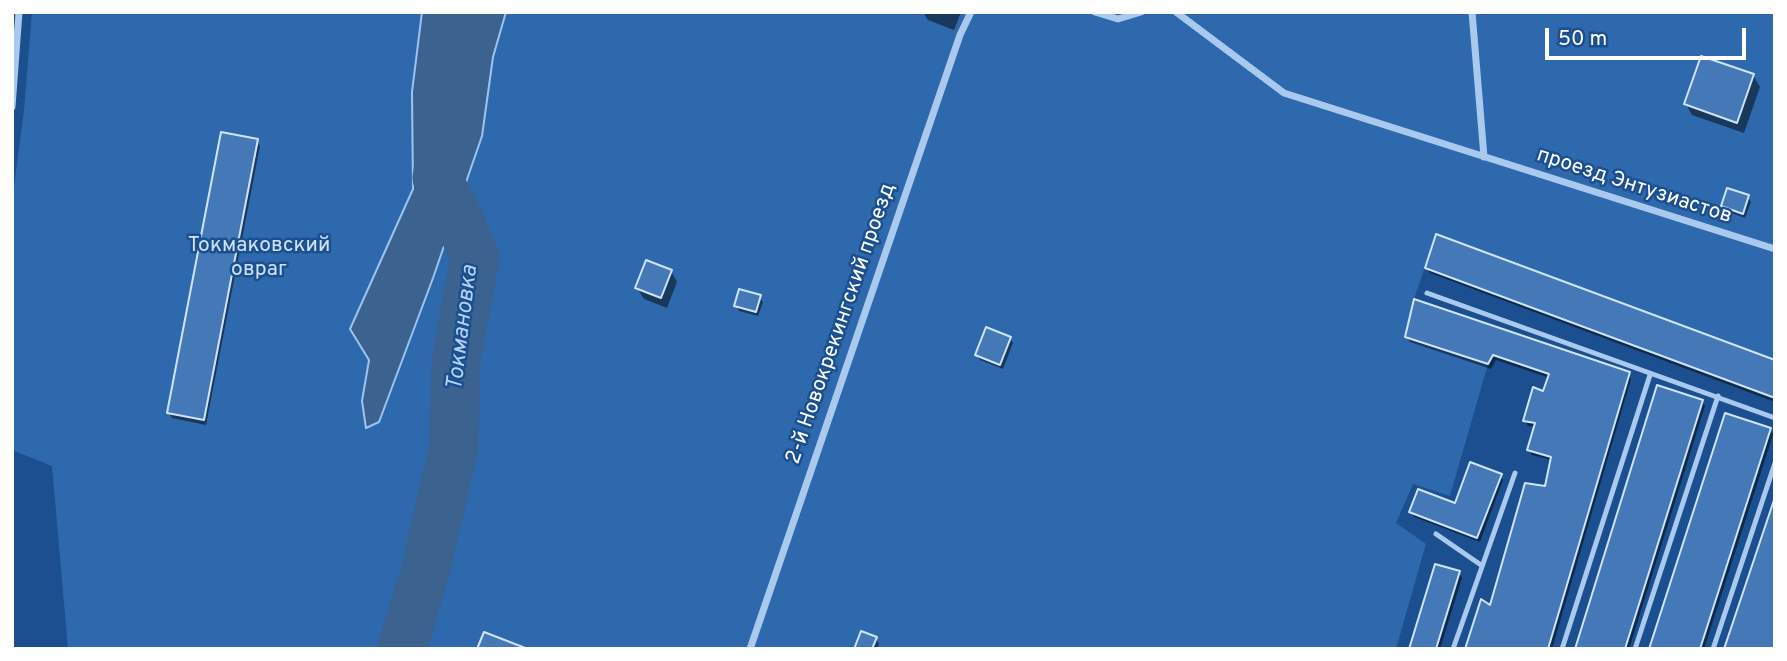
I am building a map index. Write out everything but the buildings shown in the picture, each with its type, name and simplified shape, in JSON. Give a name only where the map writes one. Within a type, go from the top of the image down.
[{"type":"street","points":[[12,107],[19,12]]},
{"type":"street","name":"2-й Новокрекингский проезд","points":[[750,649],[960,35],[971,12]]},
{"type":"street","points":[[1095,12],[1118,19],[1141,12]]},
{"type":"street","name":"проезд Энтузиастов","points":[[1176,12],[1284,93],[1775,249]]},
{"type":"street","points":[[1472,12],[1484,157]]},
{"type":"lane","points":[[1427,293],[1775,418]]},
{"type":"lane","points":[[1562,649],[1650,375]]},
{"type":"lane","points":[[1635,649],[1718,396]]},
{"type":"lane","points":[[1713,649],[1775,463]]},
{"type":"lane","points":[[1453,649],[1515,472]]},
{"type":"lane","points":[[1436,534],[1481,565]]},
{"type":"green space","name":"Токмаковский овраг","points":[[32,12],[1775,12],[1775,360],[1436,234],[1414,299],[1406,337],[1488,364],[1450,496],[1413,484],[1396,523],[1426,544],[1396,649],[68,649],[52,466],[12,450],[12,202],[24,110]]},
{"type":"shaded area","points":[[422,12],[506,12],[493,57],[482,136],[379,422],[366,428],[362,401],[369,360],[350,329],[413,189],[412,92]]},
{"type":"waterway","name":"Токмановка","points":[[402,649],[426,568],[454,446],[456,360],[475,258],[456,213],[437,178],[441,149]]}]
